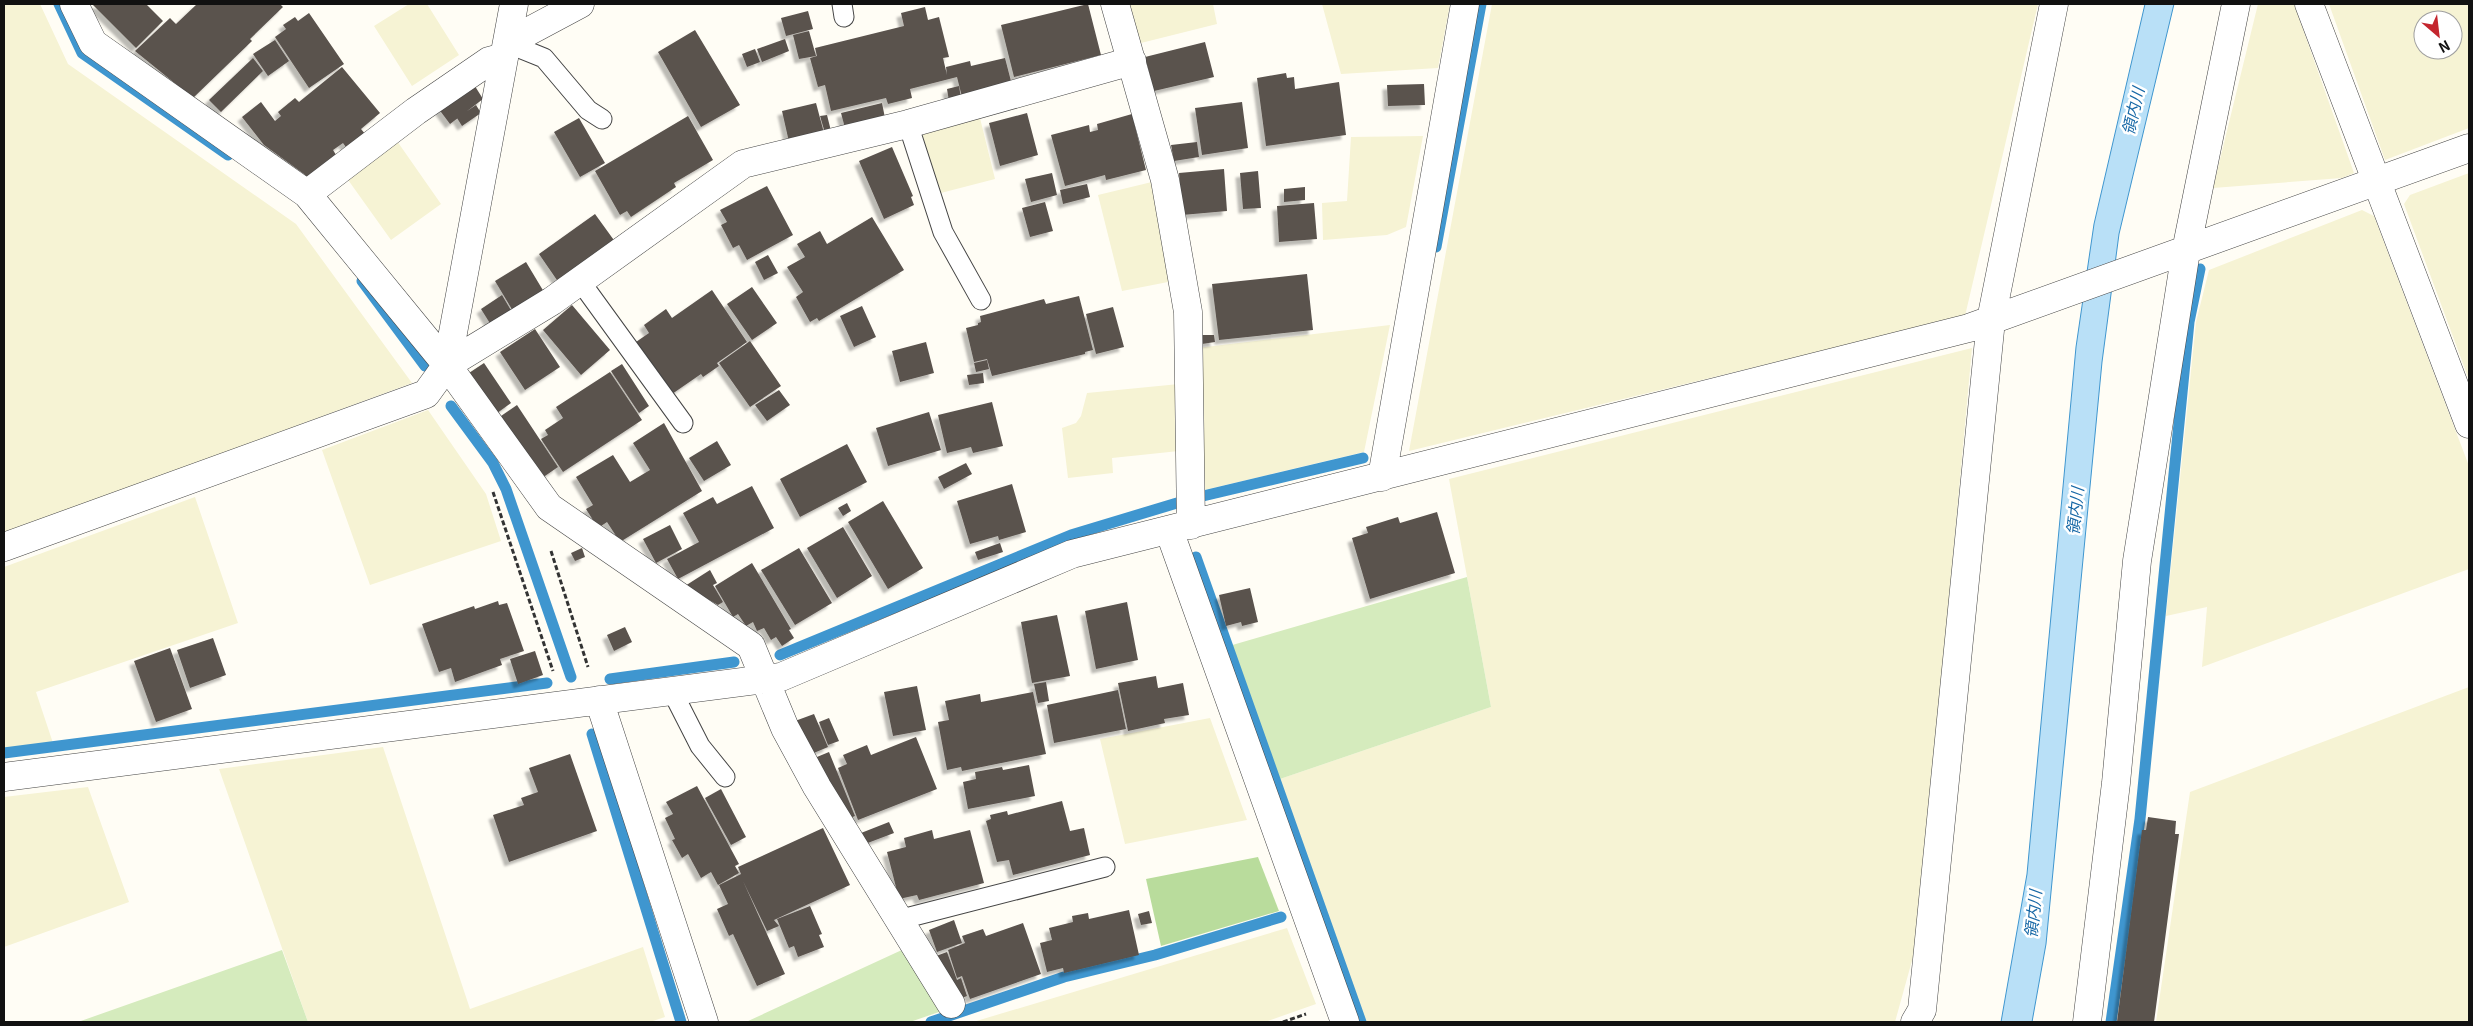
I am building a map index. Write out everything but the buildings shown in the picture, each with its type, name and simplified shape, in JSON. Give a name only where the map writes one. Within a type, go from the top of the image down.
[{"type":"street","points":[[74,4],[92,43],[307,194],[447,365],[549,507],[751,646],[785,728],[817,787],[951,1004]]},
{"type":"street","points":[[447,365],[514,4]]},
{"type":"street","points":[[307,194],[416,111],[489,60],[580,4]]},
{"type":"street","points":[[1115,4],[1165,180],[1188,312],[1180,527],[1345,1022]]},
{"type":"street","points":[[1382,477],[1465,4]]},
{"type":"street","points":[[1915,1022],[1922,1010],[1991,320],[2054,4]]},
{"type":"street","points":[[2087,1022],[2116,783],[2137,561],[2186,251],[2236,4]]},
{"type":"street","points":[[2310,4],[2469,424]]},
{"type":"street","points":[[4,547],[426,394],[447,365],[580,282],[743,164],[908,124],[1132,61]]},
{"type":"street","points":[[4,777],[781,677],[1072,554],[1968,328],[2026,309],[2469,148]]},
{"type":"street","points":[[599,700],[704,1022]]},
{"type":"lane","points":[[506,50],[544,58],[588,110],[602,118]]},
{"type":"lane","points":[[908,124],[943,232],[982,300]]},
{"type":"lane","points":[[580,282],[683,424]]},
{"type":"lane","points":[[672,691],[700,746],[725,777]]},
{"type":"lane","points":[[898,920],[1105,867]]},
{"type":"path","points":[[492,490],[565,705]]},
{"type":"path","points":[[549,507],[546,535],[599,700]]},
{"type":"shaded area","points":[[4,4],[40,4],[68,64],[296,224],[412,383],[4,534]]},
{"type":"shaded area","points":[[409,4],[427,4],[459,55],[412,86],[374,26]]},
{"type":"shaded area","points":[[1125,4],[1213,4],[1217,24],[1137,44]]},
{"type":"shaded area","points":[[1322,4],[1450,4],[1438,68],[1341,74]]},
{"type":"shaded area","points":[[1492,4],[2038,4],[1965,316],[1409,451]]},
{"type":"shaded area","points":[[2258,4],[2294,4],[2354,173],[2342,178],[2213,188]]},
{"type":"shaded area","points":[[2329,4],[2469,4],[2469,128],[2385,160]]},
{"type":"shaded area","points":[[979,114],[995,179],[937,194],[921,129]]},
{"type":"shaded area","points":[[1423,136],[1406,227],[1387,235],[1323,240],[1322,203],[1347,201],[1351,137]]},
{"type":"shaded area","points":[[397,141],[441,204],[391,240],[346,177]]},
{"type":"shaded area","points":[[2469,173],[2469,380],[2404,204],[2410,195]]},
{"type":"shaded area","points":[[1156,181],[1173,278],[1168,282],[1122,291],[1098,195]]},
{"type":"shaded area","points":[[2362,210],[2374,216],[2469,466],[2469,569],[2202,667],[2207,607],[2166,616],[2196,322],[2209,270]]},
{"type":"shaded area","points":[[1390,325],[1364,452],[1200,491],[1197,348]]},
{"type":"shaded area","points":[[1972,348],[1918,939],[1895,1022],[1364,1022],[1277,780],[1491,707],[1449,479]]},
{"type":"shaded area","points":[[1179,384],[1179,451],[1112,458],[1113,473],[1068,478],[1062,428],[1076,423],[1081,416],[1087,393]]},
{"type":"shaded area","points":[[428,410],[486,494],[501,541],[370,585],[322,450]]},
{"type":"shaded area","points":[[195,497],[238,623],[36,692],[53,743],[4,749],[4,567]]},
{"type":"shaded area","points":[[2469,687],[2469,1022],[2156,1022],[2190,792]]},
{"type":"shaded area","points":[[1210,718],[1247,820],[1125,844],[1100,739]]},
{"type":"shaded area","points":[[383,747],[470,1009],[643,947],[665,1017],[650,1022],[308,1022],[219,769]]},
{"type":"shaded area","points":[[88,787],[129,902],[4,947],[4,797]]},
{"type":"shaded area","points":[[1287,928],[1316,1004],[1265,1022],[973,1022]]},
{"type":"green space","points":[[1467,577],[1491,707],[1277,780],[1229,646]]},
{"type":"green space","points":[[1258,857],[1279,911],[1161,946],[1146,879]]},
{"type":"green space","points":[[904,949],[942,1011],[910,1022],[746,1022]]},
{"type":"green space","points":[[282,950],[308,1022],[78,1022]]},
{"type":"water","name":"領内川","points":[[2145,4],[2174,4],[2119,234],[2102,362],[2046,944],[2032,1022],[2001,1022],[2027,874],[2076,347],[2094,224]]},
{"type":"waterway","points":[[59,4],[82,53],[228,155]]},
{"type":"waterway","points":[[1436,247],[1481,4]]},
{"type":"waterway","points":[[2111,1022],[2140,819],[2189,322],[2200,269]]},
{"type":"waterway","points":[[362,281],[425,366]]},
{"type":"waterway","points":[[451,406],[493,463],[506,489],[571,677]]},
{"type":"waterway","points":[[1203,496],[1363,458]]},
{"type":"waterway","points":[[780,655],[1071,535],[1177,503]]},
{"type":"waterway","points":[[1196,557],[1361,1022]]},
{"type":"waterway","points":[[610,679],[734,662]]},
{"type":"waterway","points":[[4,753],[547,683]]},
{"type":"waterway","points":[[592,734],[681,1022]]},
{"type":"waterway","points":[[931,1022],[1064,977],[1155,955],[1281,917]]}]
